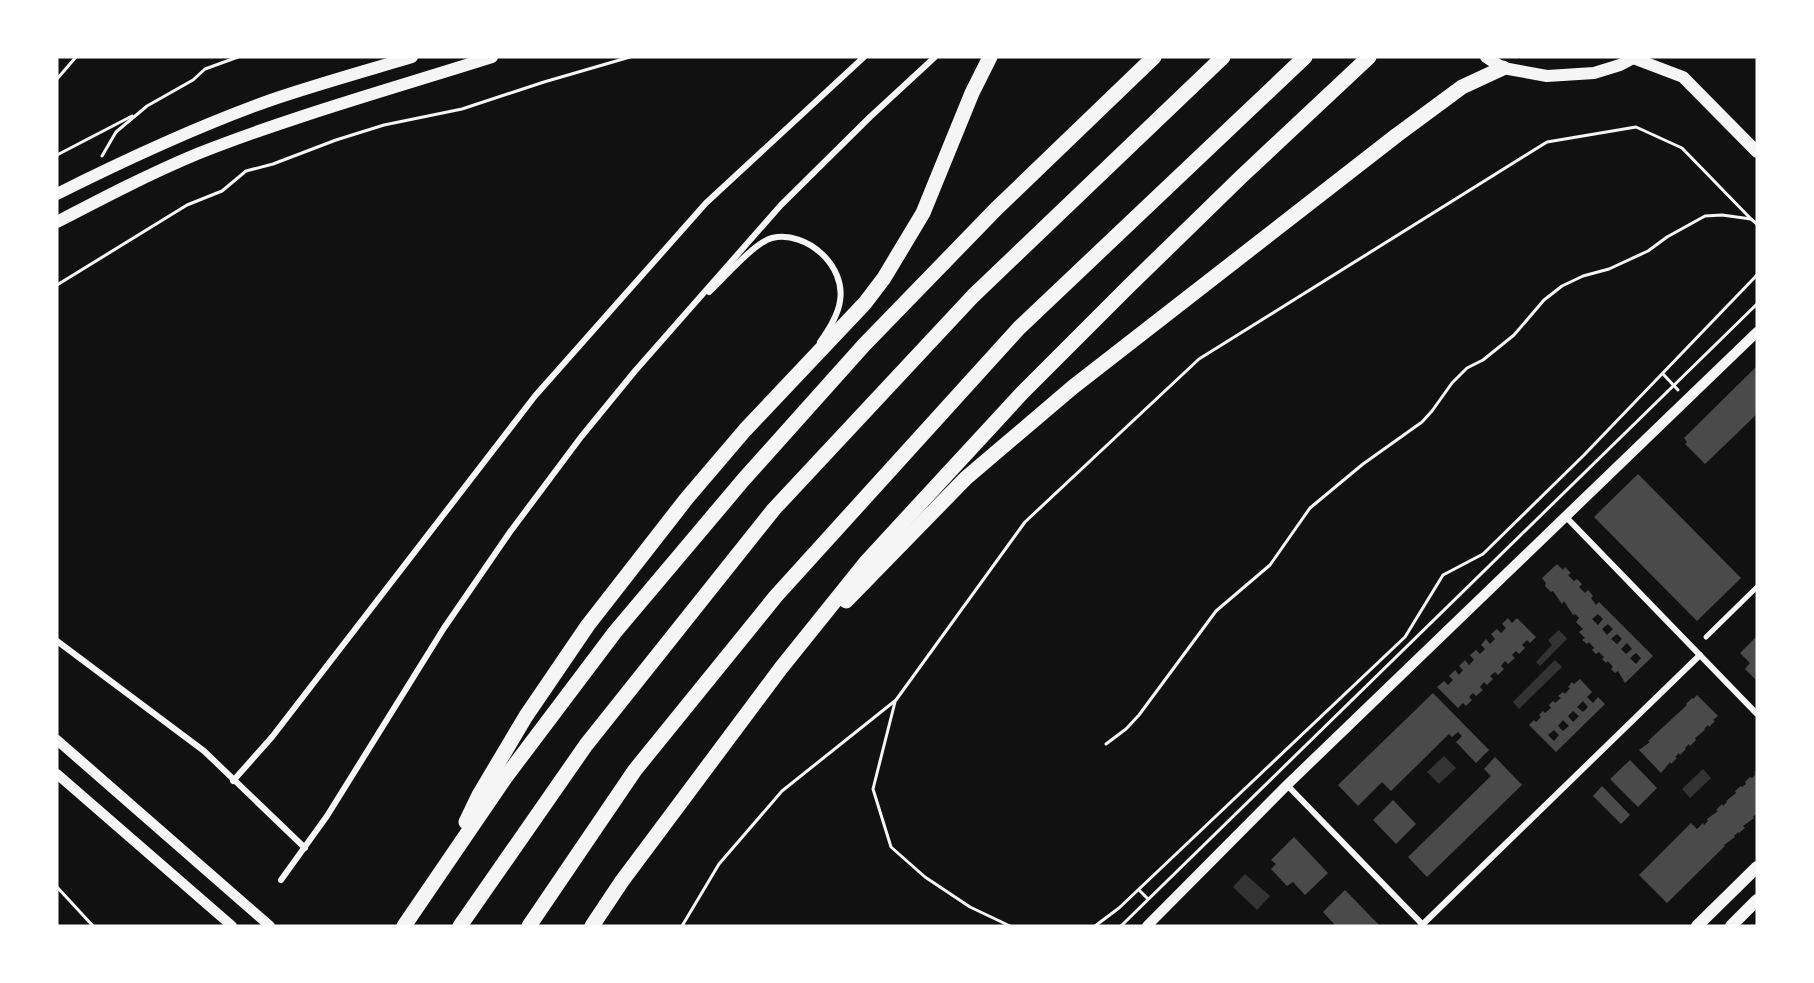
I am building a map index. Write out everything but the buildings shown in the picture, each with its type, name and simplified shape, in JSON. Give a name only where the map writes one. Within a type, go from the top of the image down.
[{"type":"highway","points":[[442,870],[491,775],[526,716],[588,625],[687,498],[792,380],[866,303],[906,245],[923,213],[972,93],[990,57]]},
{"type":"highway","points":[[404,926],[505,778],[615,632],[744,479],[880,328],[996,209],[1154,57]]},
{"type":"highway","points":[[460,926],[586,745],[774,509],[973,296],[1223,57]]},
{"type":"highway","points":[[529,926],[635,770],[776,596],[1019,328],[1305,57]]},
{"type":"highway","points":[[592,926],[622,881],[781,668],[867,561],[1022,393],[1234,184],[1369,57]]},
{"type":"highway","points":[[781,668],[966,478],[1074,387],[1397,135],[1462,87],[1503,68]]},
{"type":"main road","points":[[57,194],[189,132],[272,100],[412,57]]},
{"type":"main road","points":[[57,222],[125,186],[197,154],[276,125],[492,57]]},
{"type":"main road","points":[[1486,57],[1503,68],[1547,76],[1582,75],[1606,70],[1634,58],[1683,77],[1757,152]]},
{"type":"main road","points":[[1697,926],[1757,867]]},
{"type":"main road","points":[[1731,926],[1757,900]]},
{"type":"street","points":[[233,781],[272,737],[535,396],[706,203],[864,57]]},
{"type":"street","points":[[281,880],[351,779],[438,638],[510,532],[581,437],[635,371],[781,205],[935,57]]},
{"type":"street","points":[[687,313],[758,245],[771,238],[801,241],[819,251],[832,265],[840,283],[840,301],[827,332],[792,380]]},
{"type":"street","points":[[1147,926],[1287,785],[1757,332]]},
{"type":"street","points":[[1566,517],[1757,714]]},
{"type":"street","points":[[1706,637],[1757,587]]},
{"type":"street","points":[[57,641],[204,751],[305,848]]},
{"type":"street","points":[[1287,785],[1423,925],[1700,655]]},
{"type":"street","points":[[57,740],[270,926]]},
{"type":"street","points":[[57,774],[232,926]]},
{"type":"path","points":[[57,79],[76,57]]},
{"type":"path","points":[[99,160],[116,132],[147,106],[193,80],[205,69],[238,57]]},
{"type":"path","points":[[57,285],[187,205],[222,191],[246,171],[273,164],[384,125],[462,109],[630,57]]},
{"type":"path","points":[[57,155],[139,112]]},
{"type":"path","points":[[682,926],[719,864],[782,791],[896,700],[1025,522],[1199,358],[1547,142],[1636,127],[1682,148],[1757,224]]},
{"type":"path","points":[[1106,744],[1126,729],[1139,715],[1216,611],[1270,565],[1310,508],[1363,464],[1422,422],[1459,375],[1514,335],[1544,300],[1562,286],[1583,276],[1609,269],[1648,252],[1667,237],[1705,216],[1722,215],[1751,219]]},
{"type":"path","points":[[1095,926],[1139,890],[1405,637],[1443,576],[1483,554],[1663,374],[1757,275]]},
{"type":"path","points":[[1121,926],[1757,304]]},
{"type":"path","points":[[1663,374],[1678,391]]},
{"type":"path","points":[[896,700],[873,789],[891,847],[925,877],[970,907],[1010,926]]},
{"type":"path","points":[[57,887],[93,926]]},
{"type":"path","points":[[1139,890],[1152,904]]},
{"type":"shaded area","points":[[1559,630],[1567,639],[1540,666],[1536,662],[1552,645],[1548,640]]},
{"type":"shaded area","points":[[1555,660],[1562,667],[1519,709],[1513,702]]},
{"type":"shaded area","points":[[1444,756],[1456,768],[1439,784],[1427,772]]},
{"type":"shaded area","points":[[1703,769],[1711,778],[1690,798],[1682,789]]},
{"type":"shaded area","points":[[1245,874],[1270,896],[1257,910],[1233,887]]}]
